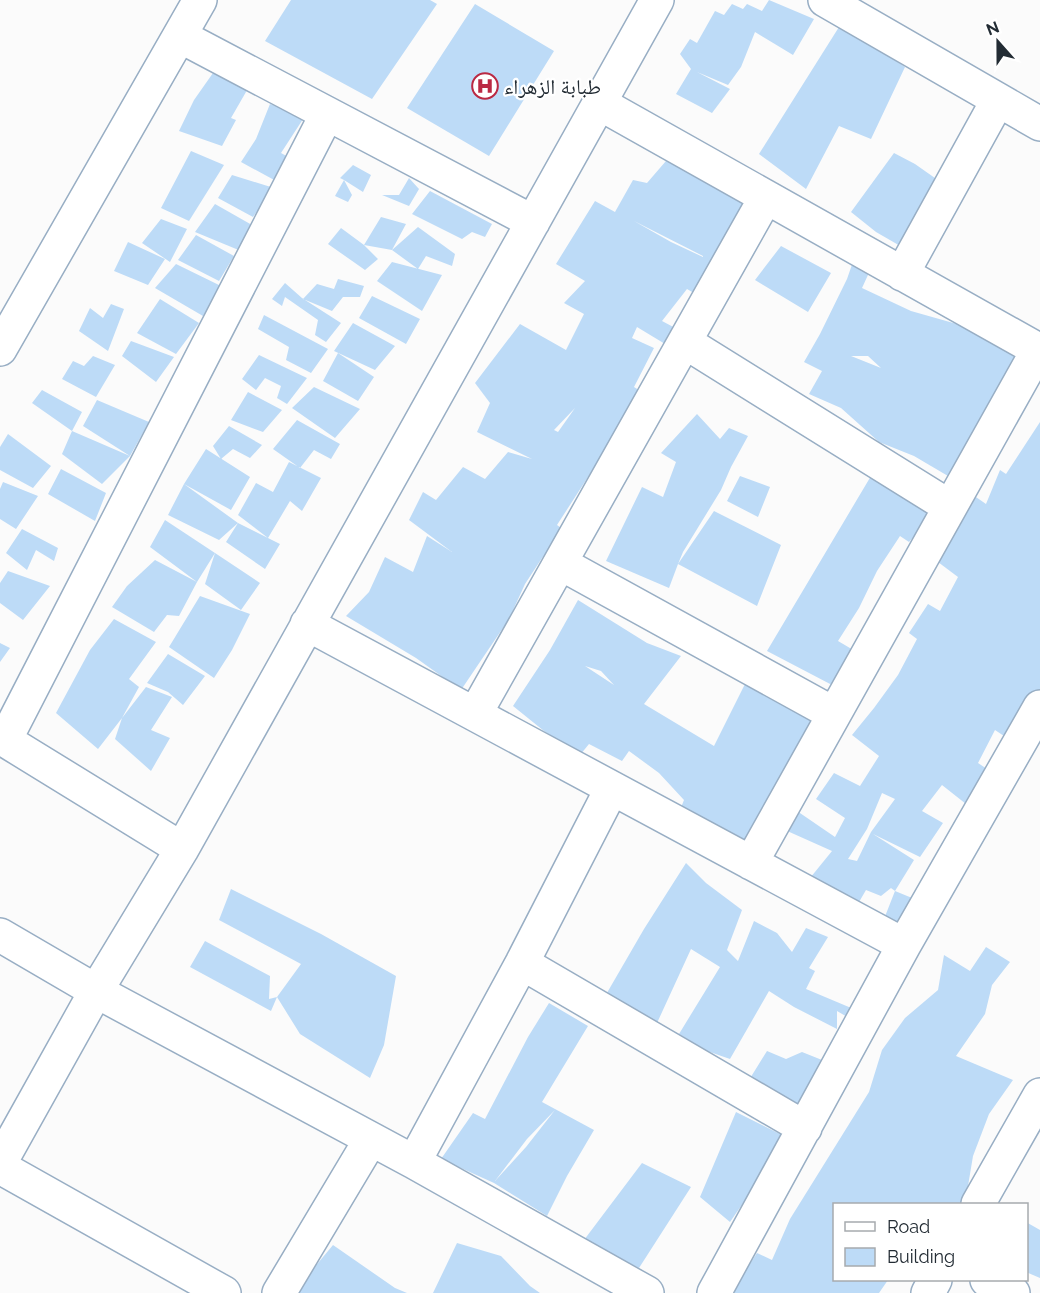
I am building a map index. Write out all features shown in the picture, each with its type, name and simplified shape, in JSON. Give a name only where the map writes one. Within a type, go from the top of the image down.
[{"type":"street","points":[[0,349],[200,0]]},
{"type":"street","points":[[224,1293],[0,1165],[96,991],[182,849],[657,0]]},
{"type":"street","points":[[825,0],[1040,124]]},
{"type":"street","points":[[180,36],[532,222]]},
{"type":"street","points":[[902,274],[998,100]]},
{"type":"street","points":[[599,103],[1039,351],[751,863]]},
{"type":"street","points":[[182,849],[2,738],[327,114]]},
{"type":"street","points":[[475,714],[766,197]]},
{"type":"street","points":[[685,342],[950,507]]},
{"type":"street","points":[[560,563],[834,714]]},
{"type":"street","points":[[307,624],[904,945]]},
{"type":"street","points":[[714,1293],[904,945],[1040,707]]},
{"type":"street","points":[[414,1162],[522,963],[612,788]]},
{"type":"street","points":[[0,935],[96,991],[414,1162],[647,1293]]},
{"type":"street","points":[[522,963],[805,1128]]},
{"type":"street","points":[[979,1203],[1040,1095]]},
{"type":"street","points":[[279,1293],[371,1139]]},
{"type":"street","points":[[989,1281],[1013,1293]]},
{"type":"building","points":[[291,0],[430,0],[437,4],[372,99],[265,41]]},
{"type":"building","points":[[769,0],[814,19],[793,55],[755,32],[741,67],[728,85],[697,72],[730,89],[712,113],[676,94],[691,69],[680,54],[690,39],[697,43],[715,11],[724,15],[732,4],[743,9],[747,4],[762,11]]},
{"type":"building","points":[[475,4],[554,51],[489,156],[407,108]]},
{"type":"building","points":[[839,27],[874,46],[905,67],[871,139],[839,126],[806,189],[759,154]]},
{"type":"building","points":[[213,73],[250,85],[231,118],[236,120],[222,146],[179,131],[194,100]]},
{"type":"building","points":[[270,104],[305,116],[281,153],[292,159],[276,181],[241,162],[256,139]]},
{"type":"building","points":[[191,151],[224,165],[189,221],[161,208]]},
{"type":"building","points":[[894,153],[915,164],[942,183],[902,247],[876,232],[851,212]]},
{"type":"building","points":[[672,154],[753,199],[699,296],[687,289],[662,321],[679,330],[670,347],[637,327],[632,338],[654,348],[634,387],[642,392],[622,431],[599,460],[557,525],[564,530],[525,584],[509,619],[461,690],[416,658],[346,616],[369,592],[385,557],[413,572],[427,536],[452,552],[409,520],[423,492],[436,500],[463,467],[485,479],[508,452],[532,459],[477,432],[490,403],[475,383],[520,324],[566,350],[584,314],[564,303],[585,281],[556,264],[595,201],[615,212],[633,180],[647,183]],"holes":[[[634,221],[703,256],[703,257],[671,242]],[[575,408],[558,432],[554,430]]]},
{"type":"building","points":[[353,165],[371,175],[363,192],[340,178]]},
{"type":"building","points":[[232,175],[274,188],[253,217],[218,198]]},
{"type":"building","points":[[409,178],[419,189],[409,206],[382,195],[399,195]]},
{"type":"building","points":[[344,180],[352,195],[348,202],[335,196]]},
{"type":"building","points":[[430,191],[492,224],[485,237],[472,232],[462,239],[412,214]]},
{"type":"building","points":[[215,204],[252,225],[241,251],[195,232]]},
{"type":"building","points":[[381,217],[406,224],[392,250],[364,245]]},
{"type":"building","points":[[161,219],[187,229],[170,262],[142,243]]},
{"type":"building","points":[[418,227],[455,254],[452,266],[426,256],[418,269],[392,250]]},
{"type":"building","points":[[341,228],[378,259],[365,270],[328,244]]},
{"type":"building","points":[[196,235],[234,256],[219,281],[178,260]]},
{"type":"building","points":[[128,242],[165,259],[148,285],[114,271]]},
{"type":"building","points":[[781,246],[831,273],[808,312],[755,280]]},
{"type":"building","points":[[855,256],[873,264],[862,288],[911,311],[985,332],[1019,352],[984,425],[948,476],[914,456],[879,442],[841,408],[809,394],[822,371],[804,362],[847,279]],"holes":[[[851,356],[868,356],[881,368]]]},
{"type":"building","points":[[392,262],[442,275],[422,311],[377,281]]},
{"type":"building","points":[[176,264],[221,286],[203,316],[155,288]]},
{"type":"building","points":[[338,279],[364,286],[360,297],[343,297],[332,311],[303,299],[317,284],[334,289]]},
{"type":"building","points":[[285,283],[302,298],[341,323],[326,342],[315,335],[318,320],[285,297],[282,306],[272,299]]},
{"type":"building","points":[[372,296],[420,319],[406,344],[359,318]]},
{"type":"building","points":[[160,299],[199,323],[176,354],[137,333]]},
{"type":"building","points":[[111,304],[124,309],[108,351],[79,331],[90,308],[103,318]]},
{"type":"building","points":[[264,315],[328,349],[311,373],[286,360],[289,347],[258,329]]},
{"type":"building","points":[[353,323],[395,346],[375,370],[334,351]]},
{"type":"building","points":[[131,341],[174,357],[156,382],[122,356]]},
{"type":"building","points":[[338,353],[374,377],[358,401],[323,381]]},
{"type":"building","points":[[259,355],[307,378],[287,404],[277,398],[281,386],[265,378],[256,390],[242,379]]},
{"type":"building","points":[[93,356],[115,365],[96,397],[62,379],[73,361],[84,366]]},
{"type":"building","points":[[314,387],[360,409],[335,438],[292,408]]},
{"type":"building","points":[[42,390],[82,412],[72,431],[32,403]]},
{"type":"building","points":[[248,392],[282,410],[263,432],[231,420]]},
{"type":"building","points":[[97,400],[149,422],[130,456],[83,426]]},
{"type":"building","points":[[697,414],[720,439],[729,428],[748,436],[721,490],[683,552],[669,588],[606,561],[642,487],[663,497],[676,462],[661,453]]},
{"type":"building","points":[[297,420],[340,444],[331,459],[314,450],[300,468],[273,449]]},
{"type":"building","points":[[1040,422],[1040,696],[1010,740],[995,730],[978,763],[990,771],[966,804],[942,785],[922,811],[943,823],[920,857],[873,834],[914,860],[895,891],[891,888],[881,896],[866,890],[855,909],[806,883],[832,851],[785,830],[797,811],[835,837],[845,818],[816,799],[834,773],[860,786],[879,756],[852,735],[898,675],[917,639],[909,633],[928,604],[940,611],[958,577],[938,562],[973,495],[986,504],[1000,470],[1006,474]],"holes":[[[882,793],[895,799],[871,832],[857,861],[848,859],[867,829]]]},
{"type":"building","points":[[229,426],[262,445],[250,458],[233,449],[221,459],[213,446]]},
{"type":"building","points":[[72,431],[130,456],[102,484],[62,454]]},
{"type":"building","points":[[8,434],[51,466],[33,488],[0,470],[0,447]]},
{"type":"building","points":[[206,449],[250,477],[231,510],[184,484]]},
{"type":"building","points":[[289,462],[321,478],[302,511],[290,501],[268,538],[238,515],[256,483],[273,492]]},
{"type":"building","points":[[61,469],[106,493],[95,521],[48,494]]},
{"type":"building","points":[[740,476],[770,487],[758,517],[727,501]]},
{"type":"building","points":[[871,476],[933,515],[909,542],[900,536],[877,571],[859,608],[838,641],[855,651],[832,685],[767,651]]},
{"type":"building","points":[[3,482],[38,496],[16,529],[0,519],[0,489]]},
{"type":"building","points":[[184,484],[238,523],[219,540],[168,515]]},
{"type":"building","points":[[714,511],[781,545],[757,606],[678,564]]},
{"type":"building","points":[[165,520],[215,553],[197,582],[150,547]]},
{"type":"building","points":[[238,523],[280,544],[265,569],[226,542]]},
{"type":"building","points":[[22,529],[58,548],[54,561],[36,550],[27,570],[6,553]]},
{"type":"building","points":[[215,553],[260,583],[241,610],[205,584]]},
{"type":"building","points":[[155,560],[197,582],[179,616],[167,615],[154,632],[112,607],[127,586]]},
{"type":"building","points":[[8,571],[50,586],[23,620],[0,603],[0,583]]},
{"type":"building","points":[[200,596],[250,614],[232,650],[214,678],[169,647]]},
{"type":"building","points":[[578,600],[647,643],[681,656],[644,704],[714,746],[748,678],[816,711],[743,842],[715,824],[680,810],[684,800],[659,773],[629,751],[622,761],[589,744],[580,755],[544,731],[513,706],[550,650]],"holes":[[[585,666],[601,671],[614,685]]]},
{"type":"building","points":[[114,619],[156,642],[129,679],[139,687],[122,718],[98,749],[56,713],[90,650]]},
{"type":"building","points":[[0,643],[10,648],[0,662]]},
{"type":"building","points":[[168,654],[205,676],[183,705],[168,692],[147,683]]},
{"type":"building","points":[[146,687],[172,697],[151,730],[170,738],[151,771],[115,739],[122,718]]},
{"type":"building","points":[[686,863],[706,883],[742,910],[727,950],[738,961],[754,921],[777,933],[792,952],[806,928],[828,937],[809,968],[815,971],[806,989],[856,1010],[849,1018],[837,1011],[837,1029],[769,991],[730,1059],[707,1051],[679,1034],[720,967],[691,949],[657,1023],[632,1008],[604,998]]},
{"type":"building","points":[[231,889],[321,934],[396,976],[384,1045],[370,1078],[300,1034],[277,997],[301,964],[219,920]]},
{"type":"building","points":[[895,891],[917,900],[901,928],[884,919]]},
{"type":"building","points":[[205,941],[270,976],[269,999],[277,997],[271,1011],[190,967]]},
{"type":"building","points":[[986,947],[1010,962],[992,985],[985,1014],[956,1056],[1013,1080],[989,1114],[973,1156],[968,1186],[960,1203],[833,1203],[833,1281],[887,1281],[879,1293],[735,1293],[732,1291],[757,1253],[772,1260],[790,1219],[869,1092],[882,1050],[905,1018],[938,990],[944,955],[970,971]]},
{"type":"building","points":[[549,1003],[588,1026],[542,1102],[594,1130],[547,1216],[494,1183],[441,1159],[473,1113],[485,1119],[528,1037]],"holes":[[[555,1110],[495,1181],[527,1139]]]},
{"type":"building","points":[[767,1051],[786,1059],[802,1052],[827,1062],[816,1090],[796,1104],[749,1080]]},
{"type":"building","points":[[736,1112],[788,1138],[730,1222],[700,1197]]},
{"type":"building","points":[[642,1163],[691,1187],[639,1268],[584,1240]]},
{"type":"building","points":[[1028,1223],[1040,1230],[1040,1278],[1028,1273]]},
{"type":"building","points":[[457,1243],[501,1256],[530,1286],[540,1293],[433,1293]]},
{"type":"building","points":[[333,1245],[395,1288],[407,1293],[293,1293]]},
{"type":"place","name":"طبابة الزهراء","points":[[485,86]]}]
